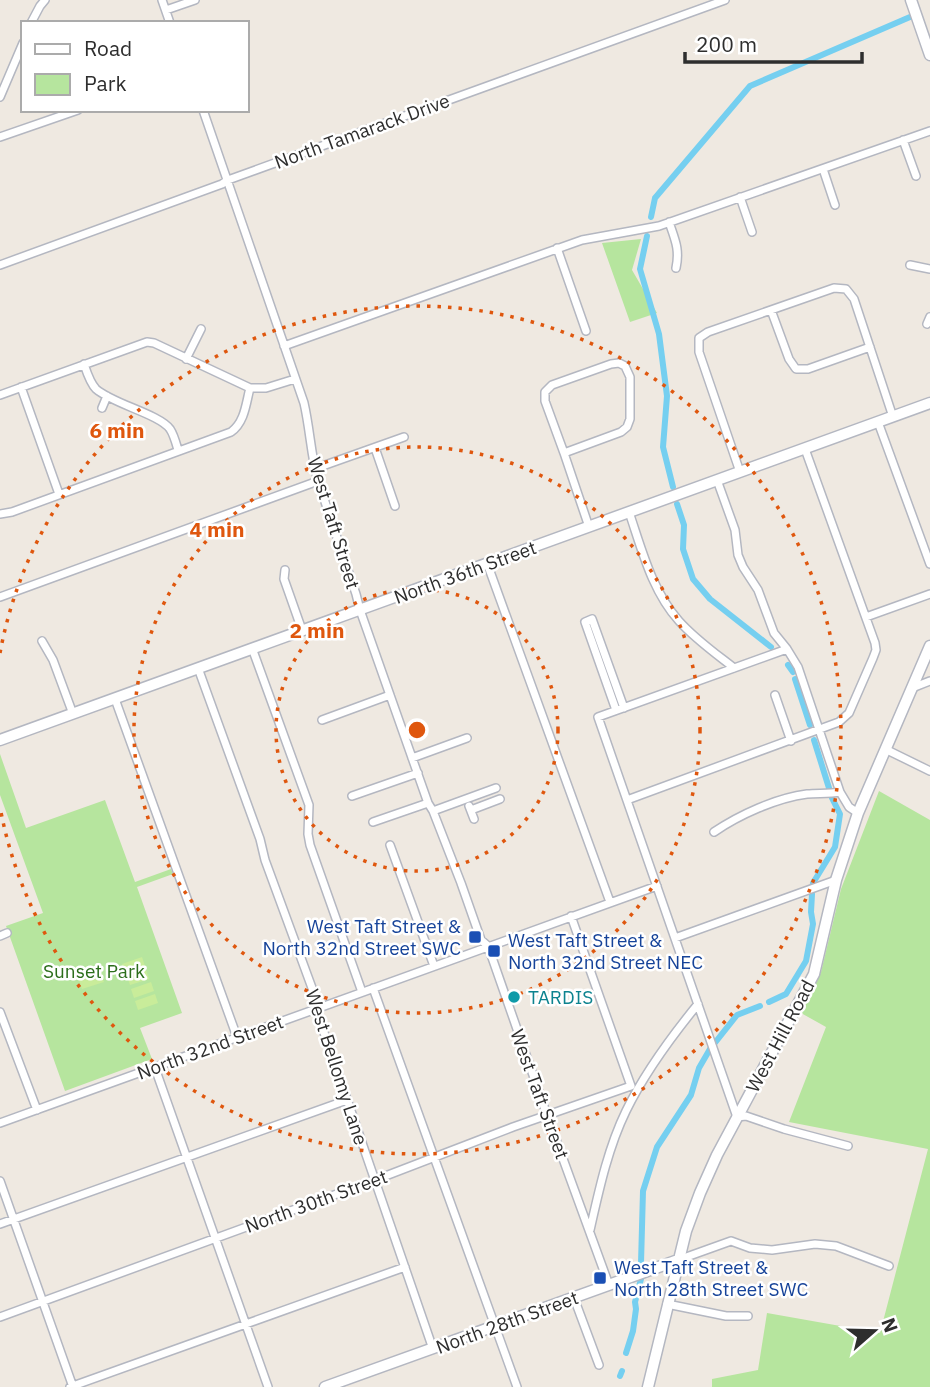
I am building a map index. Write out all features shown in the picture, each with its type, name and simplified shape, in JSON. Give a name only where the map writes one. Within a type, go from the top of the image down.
[{"type":"street","points":[[33,21],[45,0]]},
{"type":"street","points":[[162,0],[169,21]]},
{"type":"street","points":[[166,10],[195,0]]},
{"type":"street","name":"North Tamarack Drive","points":[[0,265],[725,0]]},
{"type":"street","points":[[911,0],[929,51]]},
{"type":"street","points":[[0,97],[21,48]]},
{"type":"street","points":[[0,138],[72,112]]},
{"type":"street","name":"West Taft Street","points":[[204,112],[295,379],[309,427],[314,469],[360,610],[428,803],[481,940],[488,946],[609,1285]]},
{"type":"street","points":[[284,346],[587,238],[645,229],[669,222],[930,131]]},
{"type":"street","points":[[903,140],[916,176]]},
{"type":"street","points":[[823,169],[835,205]]},
{"type":"street","points":[[740,197],[752,232]]},
{"type":"street","points":[[669,222],[678,247],[676,268]]},
{"type":"street","points":[[557,248],[586,331]]},
{"type":"street","points":[[910,265],[930,269]]},
{"type":"street","points":[[740,472],[699,352],[699,338],[702,334],[834,288],[846,289],[854,299],[893,416]]},
{"type":"street","points":[[771,310],[789,359],[796,369],[808,369],[870,347]]},
{"type":"street","points":[[186,359],[201,329]]},
{"type":"street","points":[[0,395],[147,342],[250,388],[266,388],[295,379]]},
{"type":"street","points":[[564,453],[628,427],[630,377],[625,366],[619,363],[611,364],[552,385],[545,392],[545,401],[589,527]]},
{"type":"street","points":[[84,364],[96,389],[165,424],[173,435],[178,450]]},
{"type":"street","points":[[21,387],[59,494]]},
{"type":"street","points":[[0,514],[12,512],[231,432],[242,417],[250,388]]},
{"type":"street","points":[[102,408],[107,396]]},
{"type":"street","name":"North 36th Street","points":[[0,740],[930,403]]},
{"type":"street","points":[[878,422],[930,564]]},
{"type":"street","points":[[314,469],[404,438]]},
{"type":"street","points":[[375,448],[395,506]]},
{"type":"street","points":[[627,800],[820,730],[839,722],[849,713],[876,650],[875,643],[805,449]]},
{"type":"street","points":[[717,480],[735,530],[738,555],[743,567],[758,590],[774,633],[801,674],[844,802],[858,813]]},
{"type":"street","points":[[0,597],[318,481]]},
{"type":"street","points":[[629,512],[649,571],[663,599],[693,635],[733,668]]},
{"type":"street","points":[[488,563],[610,902]]},
{"type":"street","points":[[285,570],[284,579],[302,630]]},
{"type":"street","points":[[866,617],[930,594]]},
{"type":"street","points":[[592,620],[620,709],[585,622],[592,620]]},
{"type":"street","points":[[42,641],[53,660],[73,714]]},
{"type":"street","name":"West Hill Road","points":[[648,1387],[678,1260],[700,1193],[737,1117],[814,974],[835,880],[858,813],[930,646]]},
{"type":"street","points":[[252,648],[309,805],[310,845],[362,992]]},
{"type":"street","points":[[787,649],[598,717],[737,1117],[746,1116],[848,1146]]},
{"type":"street","name":"West Bellomy Lane","points":[[198,668],[319,1007],[318,1015],[433,1349]]},
{"type":"street","points":[[912,688],[930,681]]},
{"type":"street","points":[[322,720],[390,695]]},
{"type":"street","points":[[775,695],[791,741]]},
{"type":"street","points":[[115,698],[237,1038]]},
{"type":"street","points":[[412,758],[467,738]]},
{"type":"street","points":[[885,749],[930,771]]},
{"type":"street","points":[[352,796],[418,774]]},
{"type":"street","points":[[433,811],[496,788]]},
{"type":"street","points":[[713,832],[767,804],[804,795],[840,792]]},
{"type":"street","points":[[467,799],[474,819]]},
{"type":"street","points":[[471,810],[500,799]]},
{"type":"street","points":[[373,822],[428,803]]},
{"type":"street","points":[[390,845],[434,966]]},
{"type":"street","points":[[675,938],[835,880]]},
{"type":"street","name":"North 32nd Street","points":[[0,1124],[657,886]]},
{"type":"street","points":[[571,916],[635,1088]]},
{"type":"street","points":[[373,988],[517,1387]]},
{"type":"street","points":[[590,1230],[612,1146],[635,1088],[698,1004]]},
{"type":"street","points":[[0,1012],[3,1029],[37,1110]]},
{"type":"street","points":[[155,1068],[268,1387]]},
{"type":"street","name":"North 30th Street","points":[[0,1317],[547,1115],[635,1088]]},
{"type":"street","points":[[0,1224],[347,1100]]},
{"type":"street","points":[[0,1181],[72,1387],[405,1267]]},
{"type":"street","name":"North 28th Street","points":[[325,1387],[731,1241],[750,1248],[772,1250],[815,1244],[836,1246],[889,1266]]},
{"type":"street","points":[[574,1298],[599,1365]]},
{"type":"street","points":[[667,1304],[726,1317],[748,1316]]},
{"type":"green space","points":[[641,239],[632,270],[657,313],[630,322],[602,243]]},
{"type":"green space","name":"Sunset Park","points":[[0,754],[26,828],[105,800],[135,882],[171,869],[173,874],[137,887],[182,1013],[140,1028],[152,1059],[65,1091],[6,926],[43,913],[0,795]]},
{"type":"green space","points":[[879,791],[930,820],[930,1387],[712,1387],[712,1379],[758,1370],[767,1313],[880,1333],[928,1149],[789,1122],[826,1027],[801,1013],[821,972],[841,889]]},
{"type":"green space","points":[[142,957],[145,966],[125,973],[122,964]]},
{"type":"green space","points":[[99,969],[104,982],[82,989],[78,977]]},
{"type":"green space","points":[[146,970],[149,979],[130,985],[127,976]]},
{"type":"green space","points":[[151,982],[154,991],[134,998],[131,989]]},
{"type":"green space","points":[[155,994],[158,1003],[138,1010],[135,1001]]},
{"type":"waterway","points":[[651,217],[655,198],[750,86],[910,17]]},
{"type":"waterway","points":[[647,236],[640,269],[659,334],[667,396],[663,447],[673,487]]},
{"type":"waterway","points":[[677,504],[684,525],[683,549],[693,579],[710,599],[771,647]]},
{"type":"waterway","points":[[788,665],[793,672]]},
{"type":"waterway","points":[[795,679],[810,725]]},
{"type":"waterway","points":[[814,740],[829,788]]},
{"type":"waterway","points":[[813,883],[835,847],[840,814],[832,798]]},
{"type":"waterway","points":[[769,1002],[786,994],[806,961],[813,924],[812,894]]},
{"type":"waterway","points":[[714,1044],[737,1015],[760,1006]]},
{"type":"waterway","points":[[641,1263],[643,1191],[657,1147],[691,1095],[699,1068],[710,1049]]},
{"type":"waterway","points":[[626,1353],[633,1331],[635,1302],[641,1279]]},
{"type":"waterway","points":[[620,1376],[622,1371]]},
{"type":"place","name":"West Taft Street & North 32nd Street SWC","points":[[475,937]]},
{"type":"place","name":"West Taft Street & North 32nd Street NEC","points":[[494,951]]},
{"type":"place","name":"TARDIS","points":[[514,997]]},
{"type":"place","name":"West Taft Street & North 28th Street SWC","points":[[600,1278]]}]
